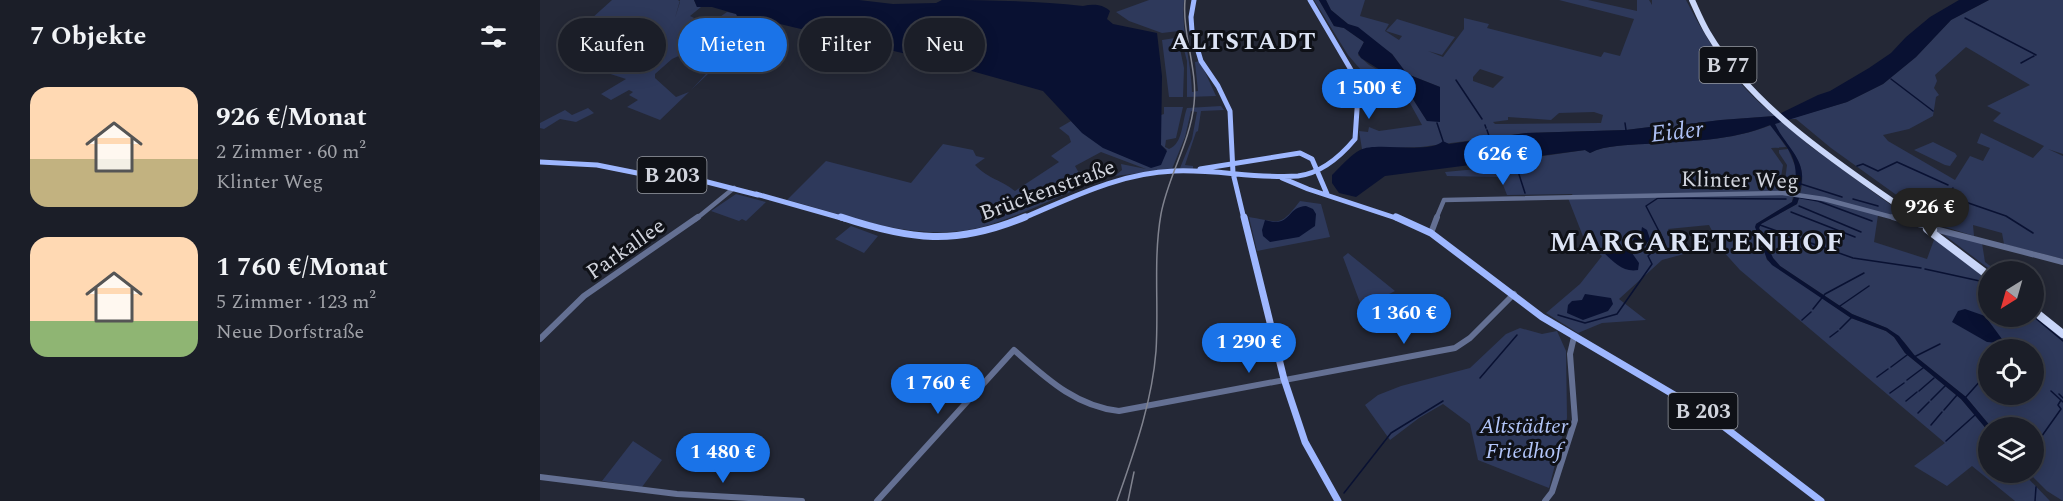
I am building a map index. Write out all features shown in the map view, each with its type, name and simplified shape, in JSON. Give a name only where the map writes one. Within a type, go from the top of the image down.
[{"type":"highway","name":"B 77","points":[[1691,0],[1722,54],[1769,106],[1793,127],[1978,266]]},
{"type":"highway","points":[[2044,317],[2063,332]]},
{"type":"main road","points":[[1196,1],[1192,8],[1193,37],[1201,61],[1230,111],[1231,153],[1239,178],[1237,188]]},
{"type":"main road","points":[[1275,176],[1317,174],[1351,144],[1356,135],[1358,91],[1351,69],[1312,3]]},
{"type":"main road","points":[[1231,153],[1245,162],[1238,168],[1237,188],[1284,379],[1305,442],[1338,501]]},
{"type":"main road","points":[[1217,167],[1224,164],[1231,153]]},
{"type":"main road","name":"B 203","points":[[1238,171],[1245,162],[1300,153],[1309,156]]},
{"type":"main road","points":[[1309,156],[1323,163],[1334,159]]},
{"type":"main road","points":[[1309,156],[1314,161],[1319,184],[1329,196]]},
{"type":"main road","name":"B 203","points":[[540,162],[597,165],[642,174],[680,175],[734,188]]},
{"type":"main road","name":"Brückenstraße","points":[[1188,171],[1217,167],[1238,171]]},
{"type":"main road","name":"B 203","points":[[1238,171],[1275,176],[1329,196],[1386,213],[1431,233],[1542,317],[1710,416],[1821,501]]},
{"type":"main road","name":"Brückenstraße","points":[[734,188],[918,237],[954,237],[978,233],[1015,222],[1087,190],[1113,182],[1160,172],[1238,171]]},
{"type":"street","name":"Parkallee","points":[[540,339],[579,301],[615,273],[708,210],[734,188]]},
{"type":"street","name":"Klinter Weg","points":[[1431,233],[1441,202],[1444,200],[1578,195],[1792,194],[2063,262]]},
{"type":"street","points":[[877,501],[1014,350],[1075,399],[1098,409],[1128,410],[1455,348],[1470,338],[1514,294]]},
{"type":"street","points":[[1545,501],[1552,492],[1575,420],[1570,354],[1574,337]]},
{"type":"street","points":[[540,477],[677,494],[802,501]]},
{"type":"green space","points":[[612,0],[678,0],[680,2],[680,0],[694,0],[697,7],[701,7],[690,16],[694,18],[678,18],[678,56],[666,64],[666,18],[592,18]]},
{"type":"green space","points":[[1149,0],[1184,0],[1183,12],[1192,92],[1198,91],[1195,62],[1200,61],[1216,96],[1187,97],[1187,61],[1179,31],[1162,33],[1129,21],[1116,12]]},
{"type":"green space","points":[[1314,0],[1319,0],[1334,26],[1344,28],[1364,42],[1358,55],[1369,65],[1404,85],[1427,121],[1440,87],[1407,74],[1392,54],[1348,24],[1331,10],[1326,0],[1365,0],[1360,16],[1389,24],[1385,31],[1399,40],[1402,36],[1386,31],[1397,19],[1455,37],[1442,55],[1428,51],[1443,57],[1464,29],[1464,18],[1489,24],[1487,28],[1601,57],[1604,52],[1620,56],[1634,19],[1559,0],[1588,0],[1637,11],[1637,0],[1649,0],[1652,5],[1652,0],[1686,0],[1724,63],[1747,91],[1775,116],[1680,125],[1671,129],[1658,126],[1626,130],[1526,133],[1421,147],[1362,149],[1359,131],[1368,132],[1369,127],[1379,131],[1422,125],[1401,87],[1372,73],[1367,77],[1348,55]],"holes":[[[1480,69],[1504,77],[1493,88],[1473,81],[1473,77]],[[1594,112],[1603,115],[1601,123],[1495,124],[1493,122],[1508,120],[1508,117],[1551,120],[1559,113]]]},
{"type":"green space","points":[[1989,0],[2063,0],[2063,154],[2048,149],[2063,156],[2063,259],[2004,244],[2002,233],[1973,225],[1974,236],[1926,221],[1909,204],[1831,148],[1796,119],[1789,119],[1847,102],[1883,84],[1916,57],[1951,20]],"holes":[[[1966,47],[2030,85],[1987,106],[2001,113],[1993,121],[2044,146],[2033,158],[1981,133],[1977,143],[1990,148],[1983,161],[1970,156],[1955,180],[1888,141],[1883,135],[1909,129],[1933,116],[1936,97],[1939,95],[1934,88],[1937,81],[1935,75]]]},
{"type":"green space","points":[[727,12],[737,14],[737,16],[756,18],[718,18]]},
{"type":"green space","points":[[1178,39],[1184,68],[1183,97],[1169,97],[1162,40]]},
{"type":"green space","points":[[604,72],[657,72],[655,78],[676,97],[689,92],[660,120],[627,107],[638,100],[629,95],[633,92],[629,90],[611,100],[601,94],[626,79]]},
{"type":"green space","points":[[1221,106],[1224,110],[1201,111],[1198,131],[1185,165],[1193,166],[1193,169],[1180,168],[1192,139],[1197,112],[1191,111],[1185,137],[1172,169],[1115,176],[1122,170],[1121,164],[1146,169],[1101,152],[1075,166],[1084,182],[1082,187],[1001,221],[964,231],[913,231],[787,200],[826,161],[911,183],[943,144],[973,150],[976,156],[985,158],[975,165],[985,174],[1015,191],[1059,162],[1051,156],[1071,142],[1069,136],[1059,128],[1071,121],[1093,140],[1135,161],[1167,150],[1161,145],[1161,115],[1164,114],[1164,107],[1183,107],[1176,138],[1166,140],[1165,147],[1169,149],[1180,137],[1187,108]]},
{"type":"green space","points":[[588,108],[594,113],[576,122],[560,119],[544,129],[540,128],[540,123],[565,110],[572,115]]},
{"type":"green space","points":[[1781,121],[1810,146],[1913,221],[1878,215],[1874,242],[1927,259],[1935,237],[1978,270],[1978,327],[2044,327],[2044,322],[2063,338],[2063,501],[2039,483],[2044,483],[2044,417],[1983,417],[1966,397],[1915,356],[1904,342],[1887,328],[1852,314],[1780,266],[1773,258],[1759,228],[1761,224],[1797,204],[1802,178],[1798,161],[1774,124]]},
{"type":"green space","points":[[1771,125],[1786,147],[1771,148],[1783,165],[1779,189],[1784,189],[1787,165],[1779,150],[1788,149],[1797,170],[1792,202],[1756,224],[1767,260],[1851,318],[1886,331],[1894,337],[1905,353],[1961,399],[1978,419],[1978,471],[1972,466],[1947,486],[1914,466],[1945,443],[1740,270],[1722,250],[1709,225],[1668,229],[1684,254],[1662,260],[1619,299],[1646,320],[1602,323],[1578,333],[1546,313],[1580,284],[1602,256],[1586,244],[1568,198],[1574,198],[1572,194],[1507,195],[1500,177],[1447,176],[1445,172],[1477,169],[1503,172],[1529,167],[1530,158],[1585,150],[1590,153],[1617,146],[1693,141],[1756,130]]},
{"type":"green space","points":[[1933,142],[1955,153],[1957,156],[1950,166],[1914,150]]},
{"type":"green space","points":[[736,194],[766,202],[746,221],[742,219],[739,221],[711,211]]},
{"type":"green space","points":[[1300,201],[1321,204],[1330,237],[1257,251],[1249,217],[1279,221],[1288,216]]},
{"type":"green space","points":[[851,226],[878,236],[864,253],[835,239]]},
{"type":"green space","points":[[1939,231],[1982,243],[1985,261],[1979,261]]},
{"type":"green space","points":[[1348,253],[1395,291],[1362,308],[1343,257]]},
{"type":"green space","name":"Altstädter Friedhof","points":[[1520,328],[1542,334],[1557,331],[1566,351],[1567,418],[1549,488],[1478,460],[1470,424],[1443,404],[1419,418],[1390,440],[1365,405],[1378,395],[1401,386],[1470,368],[1506,334]]},
{"type":"green space","points":[[633,441],[662,460],[642,487],[602,481]]},
{"type":"green space","points":[[1993,483],[2033,483],[2050,501],[2015,501]]},
{"type":"water","points":[[694,0],[859,0],[893,4],[977,0],[1101,6],[1110,11],[1107,19],[1113,24],[1157,33],[1162,76],[1161,145],[1167,151],[1161,165],[1151,168],[1103,148],[1082,133],[1043,91],[975,72],[985,72],[985,18],[904,18],[904,53],[892,51],[892,18],[799,18],[799,29],[787,26],[787,18],[737,16],[712,7],[697,7]]},
{"type":"water","points":[[1319,0],[1326,0],[1331,10],[1348,24],[1358,27],[1392,54],[1407,74],[1440,87],[1440,122],[1427,121],[1404,85],[1361,58],[1358,53],[1364,42],[1344,28],[1334,26]]},
{"type":"water","name":"Eider","points":[[1959,0],[1989,0],[1951,20],[1916,57],[1883,84],[1847,102],[1775,124],[1795,155],[1802,171],[1799,190],[1795,190],[1795,169],[1791,155],[1770,125],[1740,134],[1709,139],[1617,146],[1590,153],[1585,150],[1385,176],[1356,197],[1339,193],[1332,183],[1332,175],[1344,163],[1360,150],[1368,148],[1427,147],[1443,141],[1449,144],[1526,133],[1626,130],[1658,126],[1671,129],[1680,125],[1775,116],[1830,91],[1869,68],[1891,53],[1930,17]]},
{"type":"water","points":[[1794,197],[1799,198],[1797,204],[1761,224],[1759,228],[1773,258],[1780,266],[1852,314],[1887,328],[1899,336],[1915,356],[1966,397],[1983,417],[1978,417],[1978,419],[1961,399],[1905,353],[1894,337],[1886,331],[1851,318],[1772,265],[1767,259],[1755,227],[1756,224],[1792,202]]},
{"type":"water","points":[[1306,206],[1313,209],[1316,214],[1315,226],[1299,237],[1270,242],[1263,236],[1265,220],[1280,221],[1300,207]]},
{"type":"water","points":[[1642,227],[1647,230],[1650,239],[1640,252],[1632,253],[1639,263],[1638,270],[1622,268],[1602,251],[1603,241],[1630,252],[1634,237],[1641,233]]},
{"type":"water","points":[[1585,294],[1611,298],[1613,304],[1608,311],[1583,320],[1567,313],[1568,305],[1572,301],[1582,300]]},
{"type":"water","points":[[1965,309],[1978,314],[1978,327],[1993,327],[2002,339],[1982,339],[1952,322],[1958,311]]},
{"type":"waterway","points":[[1965,18],[2036,55]]},
{"type":"waterway","points":[[2021,63],[2034,56]]},
{"type":"waterway","points":[[1891,79],[1933,111]]},
{"type":"waterway","points":[[1456,80],[1482,119]]},
{"type":"waterway","points":[[1437,123],[1443,141]]},
{"type":"waterway","points":[[1625,123],[1626,130]]},
{"type":"waterway","points":[[1487,130],[1490,139]]},
{"type":"waterway","points":[[1514,159],[1525,193]]},
{"type":"waterway","points":[[1857,166],[1863,164],[1878,171],[1897,162],[1948,185]]},
{"type":"waterway","points":[[1801,184],[1842,197]]},
{"type":"waterway","points":[[1953,188],[1948,195],[1951,197],[2006,216],[2033,233]]},
{"type":"waterway","points":[[1796,197],[1818,201],[1872,221]]},
{"type":"waterway","points":[[1558,315],[1585,323],[1617,314],[1652,264],[1648,256],[1664,241],[1646,206],[1658,198],[1786,199]]},
{"type":"waterway","points":[[1853,199],[1878,206]]},
{"type":"waterway","points":[[1799,206],[1861,232]]},
{"type":"waterway","points":[[1791,212],[1855,237]]},
{"type":"waterway","points":[[1760,225],[1853,258],[1921,268]]},
{"type":"waterway","points":[[1925,269],[1978,281]]},
{"type":"waterway","points":[[1813,309],[1825,294],[1864,273]]},
{"type":"waterway","points":[[1840,306],[1869,286]]},
{"type":"waterway","points":[[1802,320],[1811,312]]},
{"type":"waterway","points":[[1840,329],[1852,317]]},
{"type":"waterway","points":[[2044,325],[2063,341]]},
{"type":"waterway","points":[[1830,337],[1838,331]]},
{"type":"waterway","points":[[1480,378],[1517,335]]},
{"type":"waterway","points":[[1914,357],[1940,344]]},
{"type":"waterway","points":[[1891,367],[1907,355]]},
{"type":"waterway","points":[[1907,380],[1923,368]]},
{"type":"waterway","points":[[1877,377],[1888,369]]},
{"type":"waterway","points":[[1919,391],[1934,378]]},
{"type":"waterway","points":[[1890,393],[1904,383]]},
{"type":"waterway","points":[[1965,398],[1978,383]]},
{"type":"waterway","points":[[1931,400],[1945,386]]},
{"type":"waterway","points":[[2051,391],[2061,400]]},
{"type":"waterway","points":[[1906,401],[1917,392]]},
{"type":"waterway","points":[[2059,394],[2063,398]]},
{"type":"waterway","points":[[1944,410],[1957,395]]},
{"type":"waterway","points":[[2044,433],[2061,409],[2058,405],[2061,400]]},
{"type":"waterway","points":[[1344,493],[1391,433],[1443,401]]},
{"type":"waterway","points":[[1918,413],[1929,402]]},
{"type":"waterway","points":[[1931,425],[1942,412]]},
{"type":"waterway","points":[[1946,441],[1975,415]]},
{"type":"waterway","points":[[2035,501],[2036,487]]},
{"type":"railway","points":[[1117,501],[1151,389],[1157,334],[1157,248],[1161,214],[1188,132],[1194,104],[1194,78],[1186,26],[1185,0]]},
{"type":"railway","points":[[1128,501],[1134,472]]},
{"type":"district","name":"ALTSTADT","points":[[1244,41]]},
{"type":"district","name":"MARGARETENHOF","points":[[1697,241]]}]
